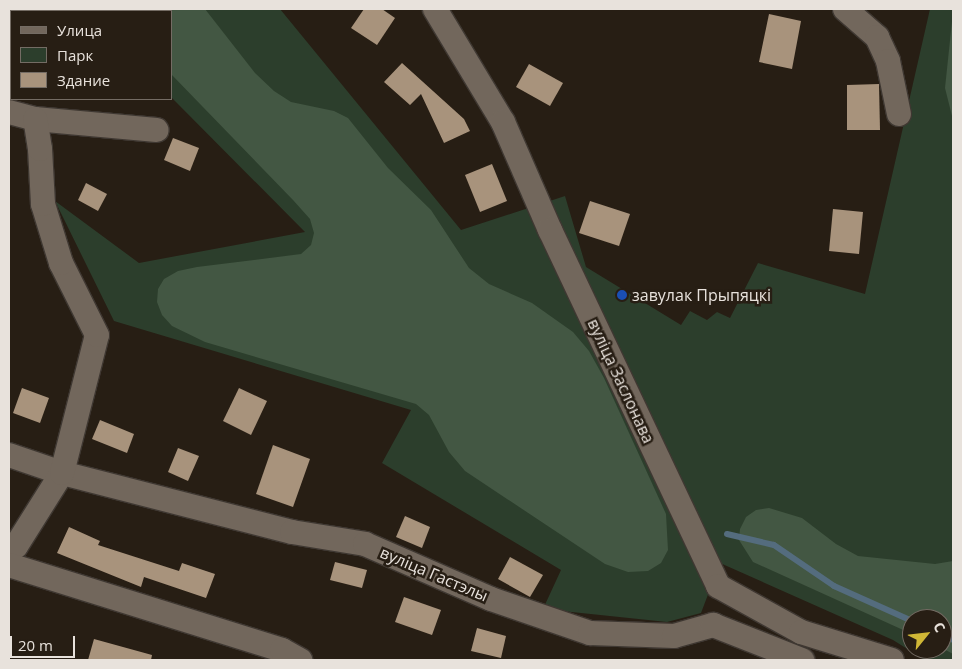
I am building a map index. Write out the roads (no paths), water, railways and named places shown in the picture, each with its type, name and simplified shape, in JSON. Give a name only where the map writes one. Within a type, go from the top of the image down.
[{"type":"street","name":"вуліца Заслонава","points":[[435,9],[503,122],[550,230],[718,586],[801,632],[892,660]]},
{"type":"street","points":[[845,9],[877,37],[888,61],[899,114]]},
{"type":"street","points":[[9,112],[34,119],[157,130]]},
{"type":"street","points":[[9,550],[16,546],[62,473],[97,335],[60,263],[43,204],[40,149],[34,119]]},
{"type":"street","name":"вуліца Гастэлы","points":[[9,455],[62,473],[292,532],[365,544],[491,599],[590,633],[674,636],[713,626],[802,660]]},
{"type":"street","points":[[9,565],[282,650],[300,660]]},
{"type":"waterway","points":[[727,534],[774,545],[834,586],[902,617]]},
{"type":"place","name":"завулак Прыпяцкі","points":[[622,295]]}]
